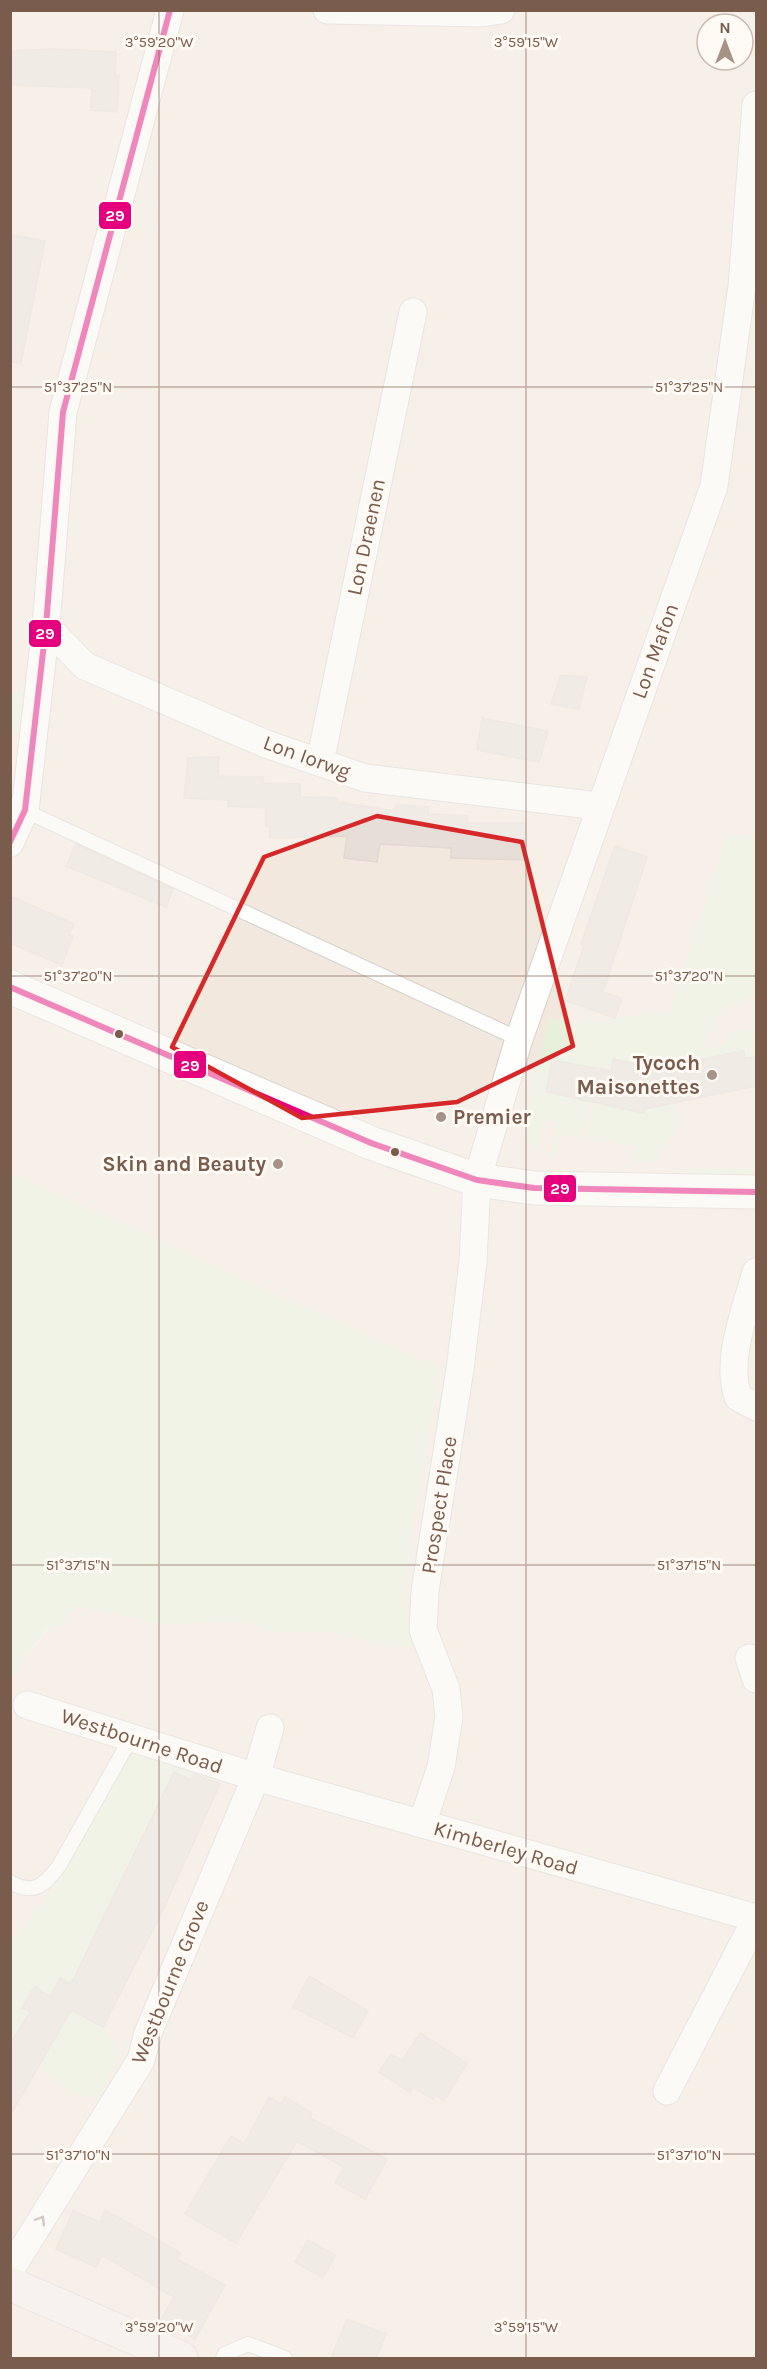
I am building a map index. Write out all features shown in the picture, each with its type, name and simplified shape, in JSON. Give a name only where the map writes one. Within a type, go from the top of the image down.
[{"type":"main road","points":[[10,2284],[181,2358]]},
{"type":"street","points":[[10,843],[18,807],[46,626],[63,412],[170,10]]},
{"type":"street","points":[[327,10],[489,11]]},
{"type":"street","name":"Lon Mafon","points":[[477,1180],[519,1039],[714,486],[742,286],[756,105]]},
{"type":"street","name":"Lon Draenen","points":[[320,762],[413,312]]},
{"type":"street","name":"Lon Iorwg","points":[[46,626],[85,666],[266,744],[365,778],[599,807]]},
{"type":"street","points":[[10,987],[371,1143],[477,1180],[534,1188],[756,1192]]},
{"type":"street","name":"Prospect Place","points":[[422,1824],[441,1767],[449,1717],[446,1689],[423,1630],[425,1591],[471,1283],[477,1180]]},
{"type":"street","points":[[756,1272],[735,1355],[733,1381],[738,1397],[756,1407]]},
{"type":"street","name":"Westbourne Road","points":[[27,1705],[256,1778]]},
{"type":"street","name":"Westbourne Grove","points":[[10,2270],[141,2060],[148,2033],[256,1778],[270,1728]]},
{"type":"street","name":"Kimberley Road","points":[[256,1778],[756,1918]]},
{"type":"street","points":[[668,2091],[756,1918]]},
{"type":"lane","points":[[18,807],[519,1039]]},
{"type":"lane","points":[[10,1882],[33,1889],[46,1883],[59,1866],[131,1738]]},
{"type":"lane","points":[[223,2358],[225,2354],[248,2344],[285,2358]]},
{"type":"highlighted area","points":[[377,816],[522,842],[573,1046],[457,1102],[302,1118],[172,1047],[264,857]]},
{"type":"shaded area","points":[[11,11],[756,11],[756,2358],[181,2358],[11,2284],[11,1679],[49,1627],[60,1626],[76,1606],[172,1625],[217,1621],[248,1623],[278,1632],[332,1632],[369,1642],[409,1646],[405,1600],[409,1546],[440,1369],[11,1173]]},
{"type":"shaded area","points":[[10,2299],[147,2358],[11,2358]]},
{"type":"green space","points":[[11,692],[23,693],[18,734],[11,731]]},
{"type":"green space","points":[[756,834],[756,995],[719,1013],[702,1049],[723,1046],[731,1031],[756,1030],[756,1057],[745,1058],[743,1051],[667,1067],[679,1127],[654,1162],[634,1162],[637,1146],[594,1140],[595,1136],[587,1134],[598,1084],[552,1060],[546,1092],[589,1100],[580,1138],[560,1133],[554,1157],[551,1156],[557,1123],[543,1120],[540,1151],[527,1138],[525,1123],[549,1018],[582,1023],[584,1019],[610,1023],[611,1019],[670,1011],[726,837]],"holes":[[[632,1051],[648,1055],[646,1065],[653,1067],[644,1113],[607,1105],[613,1060],[629,1063]]]},
{"type":"green space","points":[[756,1168],[756,1175],[679,1175],[676,1169]]},
{"type":"green space","points":[[11,1173],[440,1369],[409,1546],[405,1600],[410,1646],[369,1642],[332,1632],[278,1632],[248,1623],[217,1621],[172,1625],[76,1606],[60,1626],[48,1627],[11,1679]]},
{"type":"green space","points":[[132,1753],[194,1773],[191,1780],[174,1773],[163,1797],[176,1812],[158,1804],[71,1984],[60,1978],[54,1989],[82,2007],[78,2014],[103,2030],[120,2053],[98,2099],[73,2091],[39,2066],[69,2012],[35,1986],[22,2008],[43,2018],[35,2033],[21,2026],[11,2044],[11,1940],[20,1933],[61,1876],[93,1814]]},
{"type":"building","points":[[53,49],[116,52],[115,76],[119,76],[117,112],[91,110],[92,88],[10,85],[10,51]]},
{"type":"building","points":[[10,234],[45,241],[21,363],[10,362]]},
{"type":"building","points":[[561,675],[587,677],[579,709],[551,704]]},
{"type":"building","points":[[482,718],[548,731],[539,762],[477,750]]},
{"type":"building","points":[[219,757],[218,776],[263,777],[263,783],[300,784],[300,797],[337,798],[337,802],[396,811],[396,805],[429,807],[428,814],[468,816],[467,823],[526,823],[526,860],[451,858],[451,848],[380,844],[377,862],[344,858],[347,836],[270,838],[270,827],[266,826],[266,808],[228,806],[228,800],[184,798],[188,758]]},
{"type":"building","points":[[76,844],[173,889],[166,907],[66,866]]},
{"type":"building","points":[[615,846],[647,857],[603,992],[622,999],[615,1018],[565,1000],[584,946],[581,944]]},
{"type":"building","points":[[10,896],[74,924],[69,935],[73,936],[62,965],[10,943]]},
{"type":"building","points":[[744,1051],[745,1058],[756,1057],[756,1086],[645,1109],[644,1113],[546,1092],[552,1060],[611,1071],[613,1059],[646,1066],[645,1071]]},
{"type":"building","points":[[174,1772],[191,1780],[194,1774],[220,1784],[163,1910],[103,2027],[71,2010],[10,2116],[10,2044],[30,2012],[22,2008],[35,1986],[50,1997],[60,1978],[71,1984]]},
{"type":"building","points":[[309,1976],[368,2011],[353,2038],[293,2007]]},
{"type":"building","points":[[420,2033],[467,2063],[444,2101],[435,2095],[433,2099],[413,2087],[410,2092],[379,2072],[391,2054],[402,2061]]},
{"type":"building","points":[[269,2097],[281,2104],[285,2097],[312,2113],[310,2118],[387,2159],[365,2199],[335,2183],[344,2167],[297,2141],[236,2243],[185,2214],[231,2136],[244,2144]]},
{"type":"building","points":[[105,2210],[181,2253],[177,2259],[225,2285],[195,2339],[161,2320],[174,2297],[102,2255],[96,2267],[56,2249],[73,2211],[100,2222]]},
{"type":"building","points":[[308,2240],[335,2255],[323,2278],[295,2262]]},
{"type":"building","points":[[347,2319],[386,2334],[376,2358],[331,2358]]},
{"type":"transit line","name":"29","points":[[10,842],[25,810],[46,626],[63,412],[170,10]]},
{"type":"transit line","name":"29","points":[[10,987],[371,1143],[477,1180],[534,1188],[756,1192]]},
{"type":"place","name":"Tycoch Maisonettes","points":[[712,1075]]},
{"type":"place","name":"Premier","points":[[441,1117]]},
{"type":"place","name":"Skin and Beauty","points":[[278,1164]]}]
